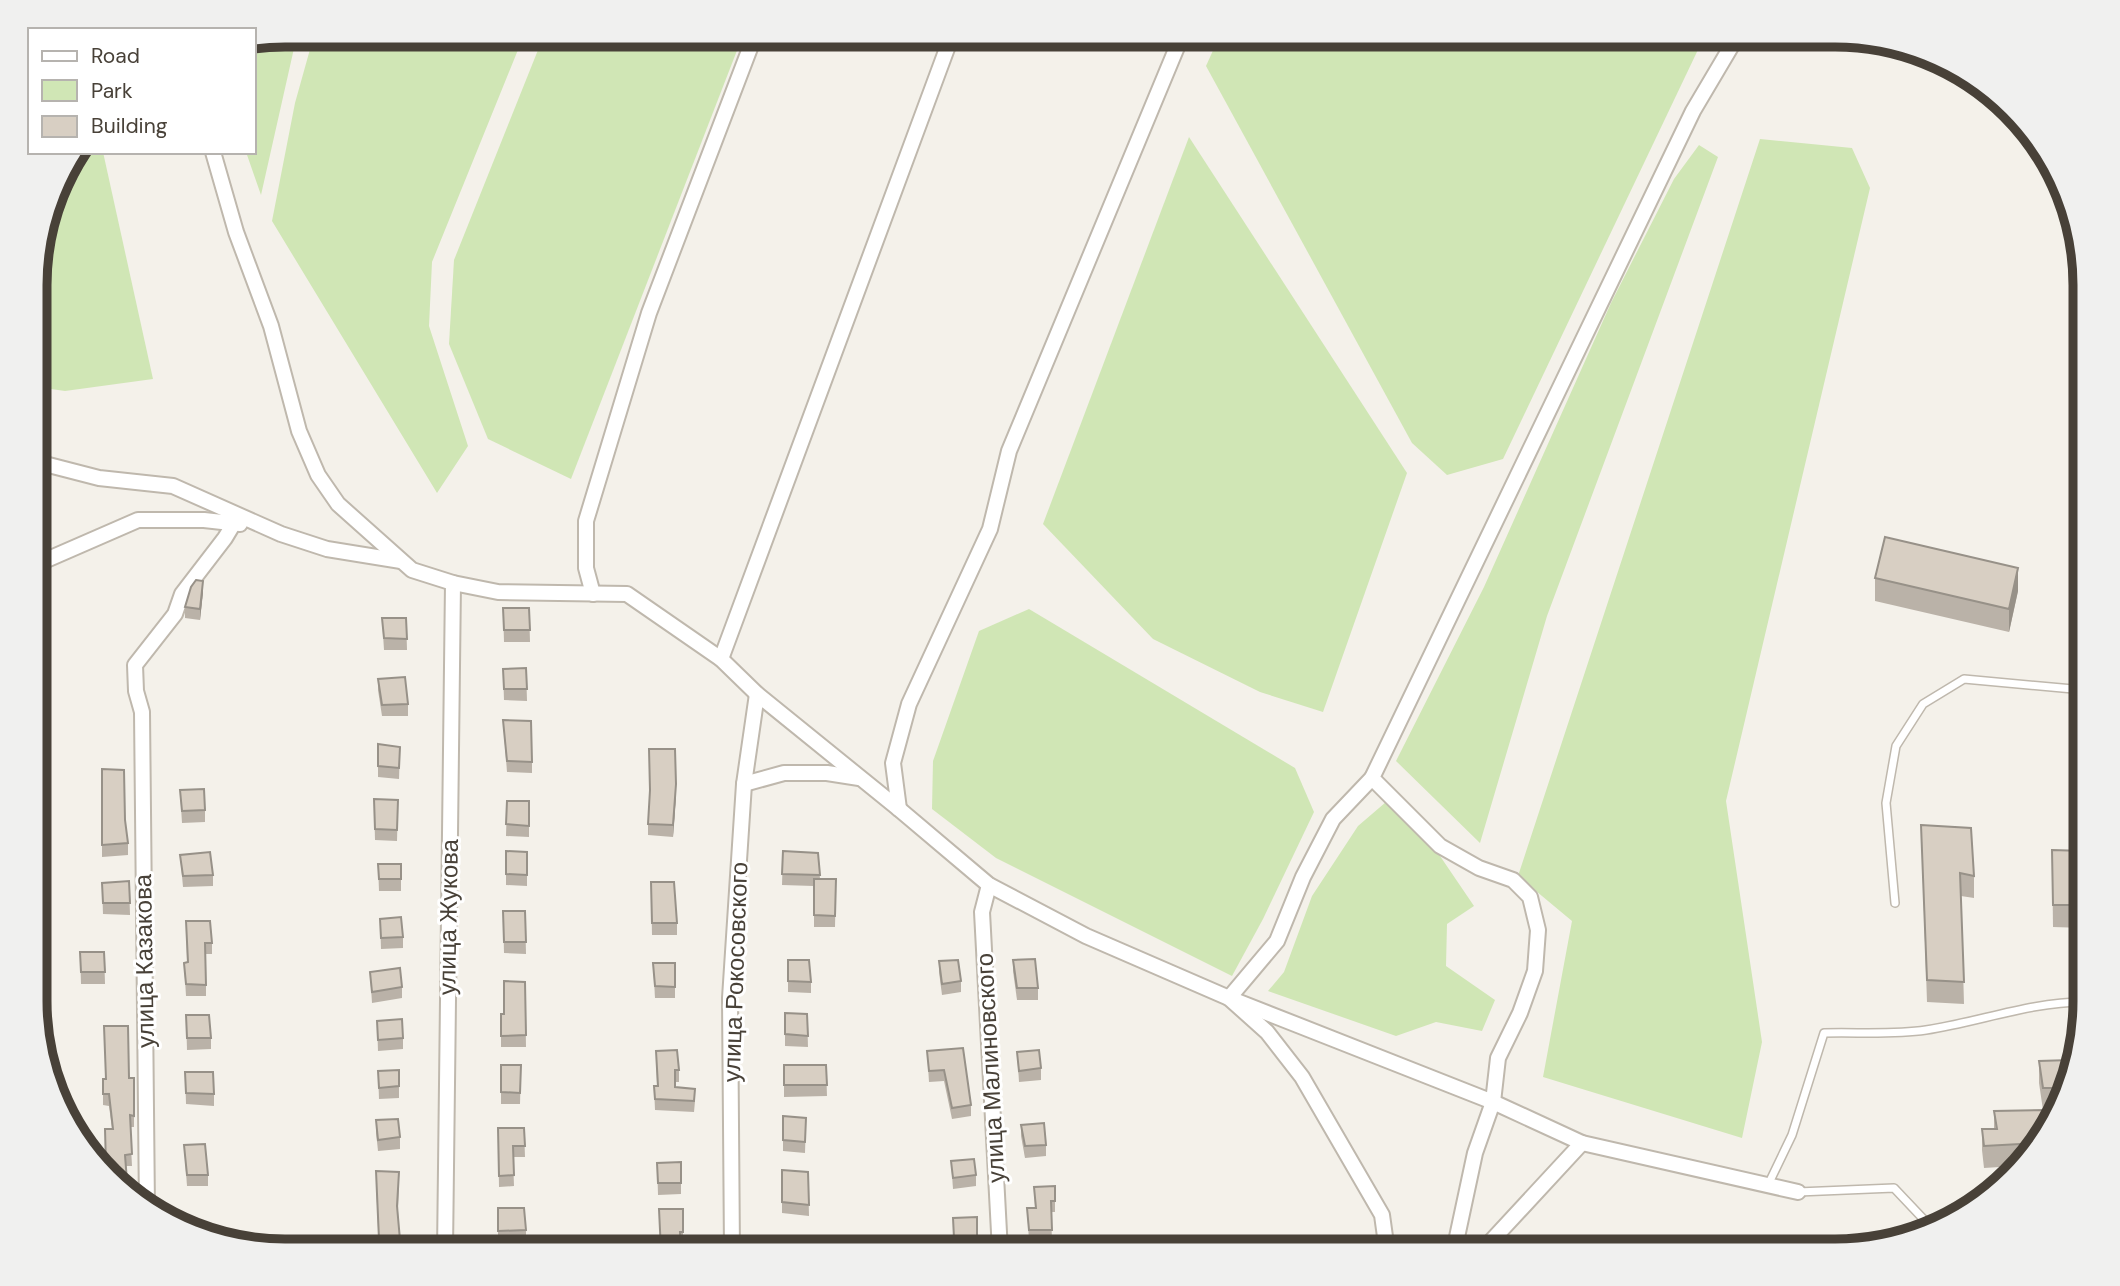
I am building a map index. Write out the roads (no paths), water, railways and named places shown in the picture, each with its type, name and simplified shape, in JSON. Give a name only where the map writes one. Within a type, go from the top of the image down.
[{"type":"street","points":[[593,594],[586,568],[586,522],[649,313],[750,47]]},
{"type":"street","points":[[721,659],[948,47]]},
{"type":"street","points":[[899,809],[893,763],[909,704],[990,529],[1009,451],[1177,47]]},
{"type":"street","points":[[1230,998],[1277,941],[1303,877],[1333,819],[1372,778],[1693,111],[1731,47]]},
{"type":"street","points":[[214,154],[236,232],[271,326],[299,431],[318,475],[338,504],[412,570],[453,583],[498,592],[627,594],[721,659],[757,694],[989,885],[1086,936],[1230,998],[1493,1102],[1582,1143],[1798,1192]]},
{"type":"street","points":[[47,465],[99,478],[173,486],[264,526],[327,549],[402,561]]},
{"type":"street","points":[[47,560],[138,520],[204,520],[264,526]]},
{"type":"street","name":"улица Казакова","points":[[147,1194],[142,712],[136,691],[135,665],[175,614],[182,594],[234,523]]},
{"type":"street","name":"улица Жукова","points":[[445,1239],[453,583]]},
{"type":"street","name":"улица Рокосовского","points":[[732,1239],[730,998],[744,784],[757,694]]},
{"type":"street","points":[[744,784],[784,773],[827,773],[862,778]]},
{"type":"street","points":[[1372,778],[1440,846],[1479,868],[1513,880],[1530,897],[1538,930],[1535,971],[1520,1013],[1498,1058],[1493,1102],[1475,1153],[1457,1238]]},
{"type":"street","name":"улица Малиновского","points":[[989,885],[982,912],[999,1239]]},
{"type":"street","points":[[1230,998],[1266,1032],[1302,1077],[1382,1215],[1385,1238]]},
{"type":"street","points":[[1494,1238],[1582,1143]]},
{"type":"lane","points":[[1895,903],[1886,803],[1896,746],[1923,704],[1964,679],[2072,689]]},
{"type":"lane","points":[[1768,1185],[1792,1135],[1824,1033],[1925,1030],[2006,1011],[2072,1002]]},
{"type":"lane","points":[[1798,1192],[1894,1188],[1925,1220]]}]
